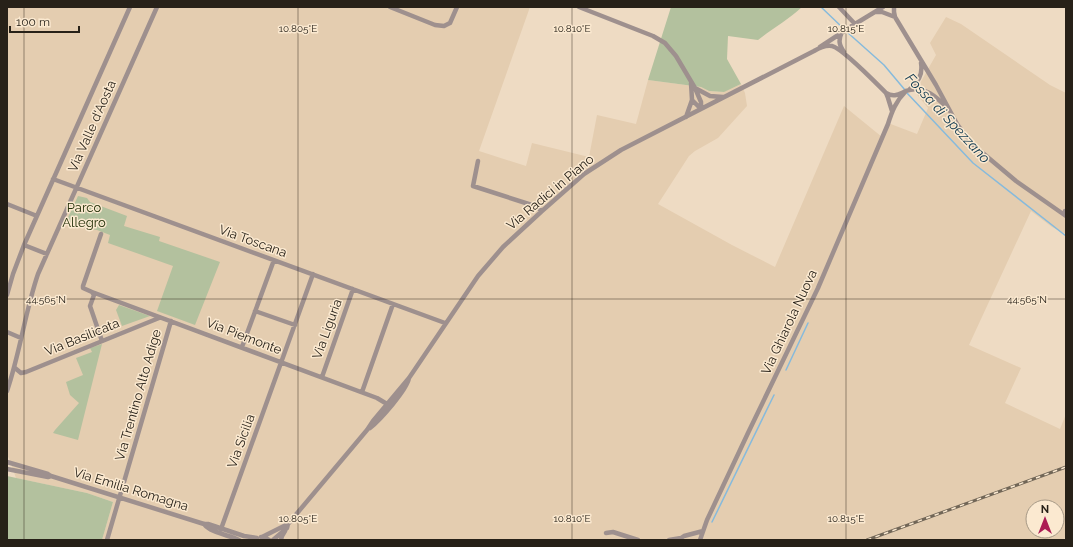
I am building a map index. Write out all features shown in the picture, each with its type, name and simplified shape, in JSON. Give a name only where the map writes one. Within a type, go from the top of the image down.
[{"type":"street","name":"Via Valle d'Aosta","points":[[7,295],[24,245],[130,7]]},
{"type":"street","name":"Via Valle d'Aosta","points":[[7,391],[15,368],[31,294],[46,254],[157,7]]},
{"type":"street","points":[[390,7],[435,25],[444,26],[450,23],[457,7]]},
{"type":"street","points":[[579,7],[653,36],[665,43],[676,56],[695,88],[701,102],[701,109]]},
{"type":"street","points":[[839,7],[855,24]]},
{"type":"street","points":[[817,49],[883,7]]},
{"type":"street","points":[[894,7],[895,17],[966,137],[983,154],[1034,195],[1065,212]]},
{"type":"street","points":[[874,12],[882,12],[895,17]]},
{"type":"street","points":[[840,34],[839,44],[846,55]]},
{"type":"street","points":[[817,49],[832,46],[846,55],[886,93],[893,96],[899,96],[910,90],[920,76],[922,69],[921,62]]},
{"type":"street","name":"Via Radici in Piano","points":[[409,378],[478,276],[503,247],[570,187],[599,164],[621,150],[817,49]]},
{"type":"street","points":[[686,117],[692,100],[691,83]]},
{"type":"street","points":[[695,88],[710,96],[724,97]]},
{"type":"street","points":[[910,90],[930,92],[949,110]]},
{"type":"street","points":[[886,93],[892,111]]},
{"type":"street","name":"Via Ghiarola Nuova","points":[[700,540],[748,434],[818,288],[899,96]]},
{"type":"street","points":[[692,100],[701,109]]},
{"type":"street","points":[[478,161],[473,186],[535,206],[542,211]]},
{"type":"street","name":"Via Toscana","points":[[54,180],[445,323]]},
{"type":"street","points":[[7,204],[37,216]]},
{"type":"street","points":[[101,234],[83,286],[94,295],[90,306],[102,341]]},
{"type":"street","points":[[24,245],[46,254]]},
{"type":"street","points":[[242,347],[274,260]]},
{"type":"street","name":"Via Sicilia","points":[[221,529],[313,274]]},
{"type":"street","name":"Via Liguria","points":[[322,377],[353,289]]},
{"type":"street","name":"Via Piemonte","points":[[92,292],[362,392],[387,404]]},
{"type":"street","points":[[362,392],[394,304]]},
{"type":"street","points":[[255,311],[295,325]]},
{"type":"street","name":"Via Basilicata","points":[[15,368],[21,373],[26,372],[159,318]]},
{"type":"street","name":"Via Trentino Alto Adige","points":[[107,540],[171,321]]},
{"type":"street","points":[[7,332],[21,338]]},
{"type":"street","points":[[367,430],[378,421],[399,396],[405,388],[409,378]]},
{"type":"street","points":[[273,540],[287,526],[409,378]]},
{"type":"street","points":[[378,421],[378,417],[387,407],[387,404],[399,396]]},
{"type":"street","name":"Via Emilia Romagna","points":[[7,462],[255,539]]},
{"type":"street","name":"Via Emilia Romagna","points":[[7,469],[48,478],[51,476]]},
{"type":"street","name":"Via Emilia Romagna","points":[[204,524],[206,527],[214,531],[239,540]]},
{"type":"street","points":[[255,539],[287,526]]},
{"type":"street","points":[[281,540],[287,526]]},
{"type":"street","points":[[670,540],[682,539],[684,536],[703,531]]},
{"type":"street","points":[[606,533],[613,532],[638,540]]},
{"type":"street","points":[[262,537],[269,540]]},
{"type":"shaded area","points":[[7,7],[530,7],[479,151],[526,166],[532,143],[589,157],[597,115],[636,124],[648,80],[701,87],[709,91],[723,92],[741,84],[745,93],[747,106],[718,138],[689,156],[658,204],[775,267],[844,106],[882,137],[888,123],[917,134],[928,108],[915,92],[936,55],[930,43],[946,17],[961,24],[1050,85],[1066,93],[1066,234],[1052,227],[1031,211],[969,345],[1021,368],[1005,403],[1060,429],[1066,414],[1065,537],[1065,499],[1025,499],[1025,539],[1064,540],[102,540],[113,502],[87,493],[16,478],[7,456]]},
{"type":"green space","points":[[671,7],[802,7],[758,40],[728,36],[727,59],[741,84],[724,92],[709,91],[701,87],[648,80]]},
{"type":"green space","name":"Parco Allegro","points":[[78,196],[87,198],[90,202],[127,216],[124,226],[160,237],[159,241],[220,262],[195,325],[157,311],[173,266],[108,243],[110,235],[97,230],[65,224]]},
{"type":"green space","points":[[119,305],[150,316],[122,326],[116,310]]},
{"type":"green space","points":[[102,344],[78,440],[53,433],[79,403],[70,395],[66,382],[83,375],[76,358],[92,352],[90,348]]},
{"type":"green space","points":[[7,476],[87,493],[113,502],[102,540],[7,540]]},
{"type":"waterway","name":"Fossa di Spezzano","points":[[821,7],[844,29]]},
{"type":"waterway","name":"Fossa di Spezzano","points":[[847,32],[884,65],[905,90]]},
{"type":"waterway","name":"Fossa di Spezzano","points":[[907,93],[973,163],[1066,236]]},
{"type":"waterway","points":[[786,370],[808,323]]},
{"type":"waterway","points":[[712,522],[774,395]]},
{"type":"railway","points":[[867,540],[1066,467]]}]
